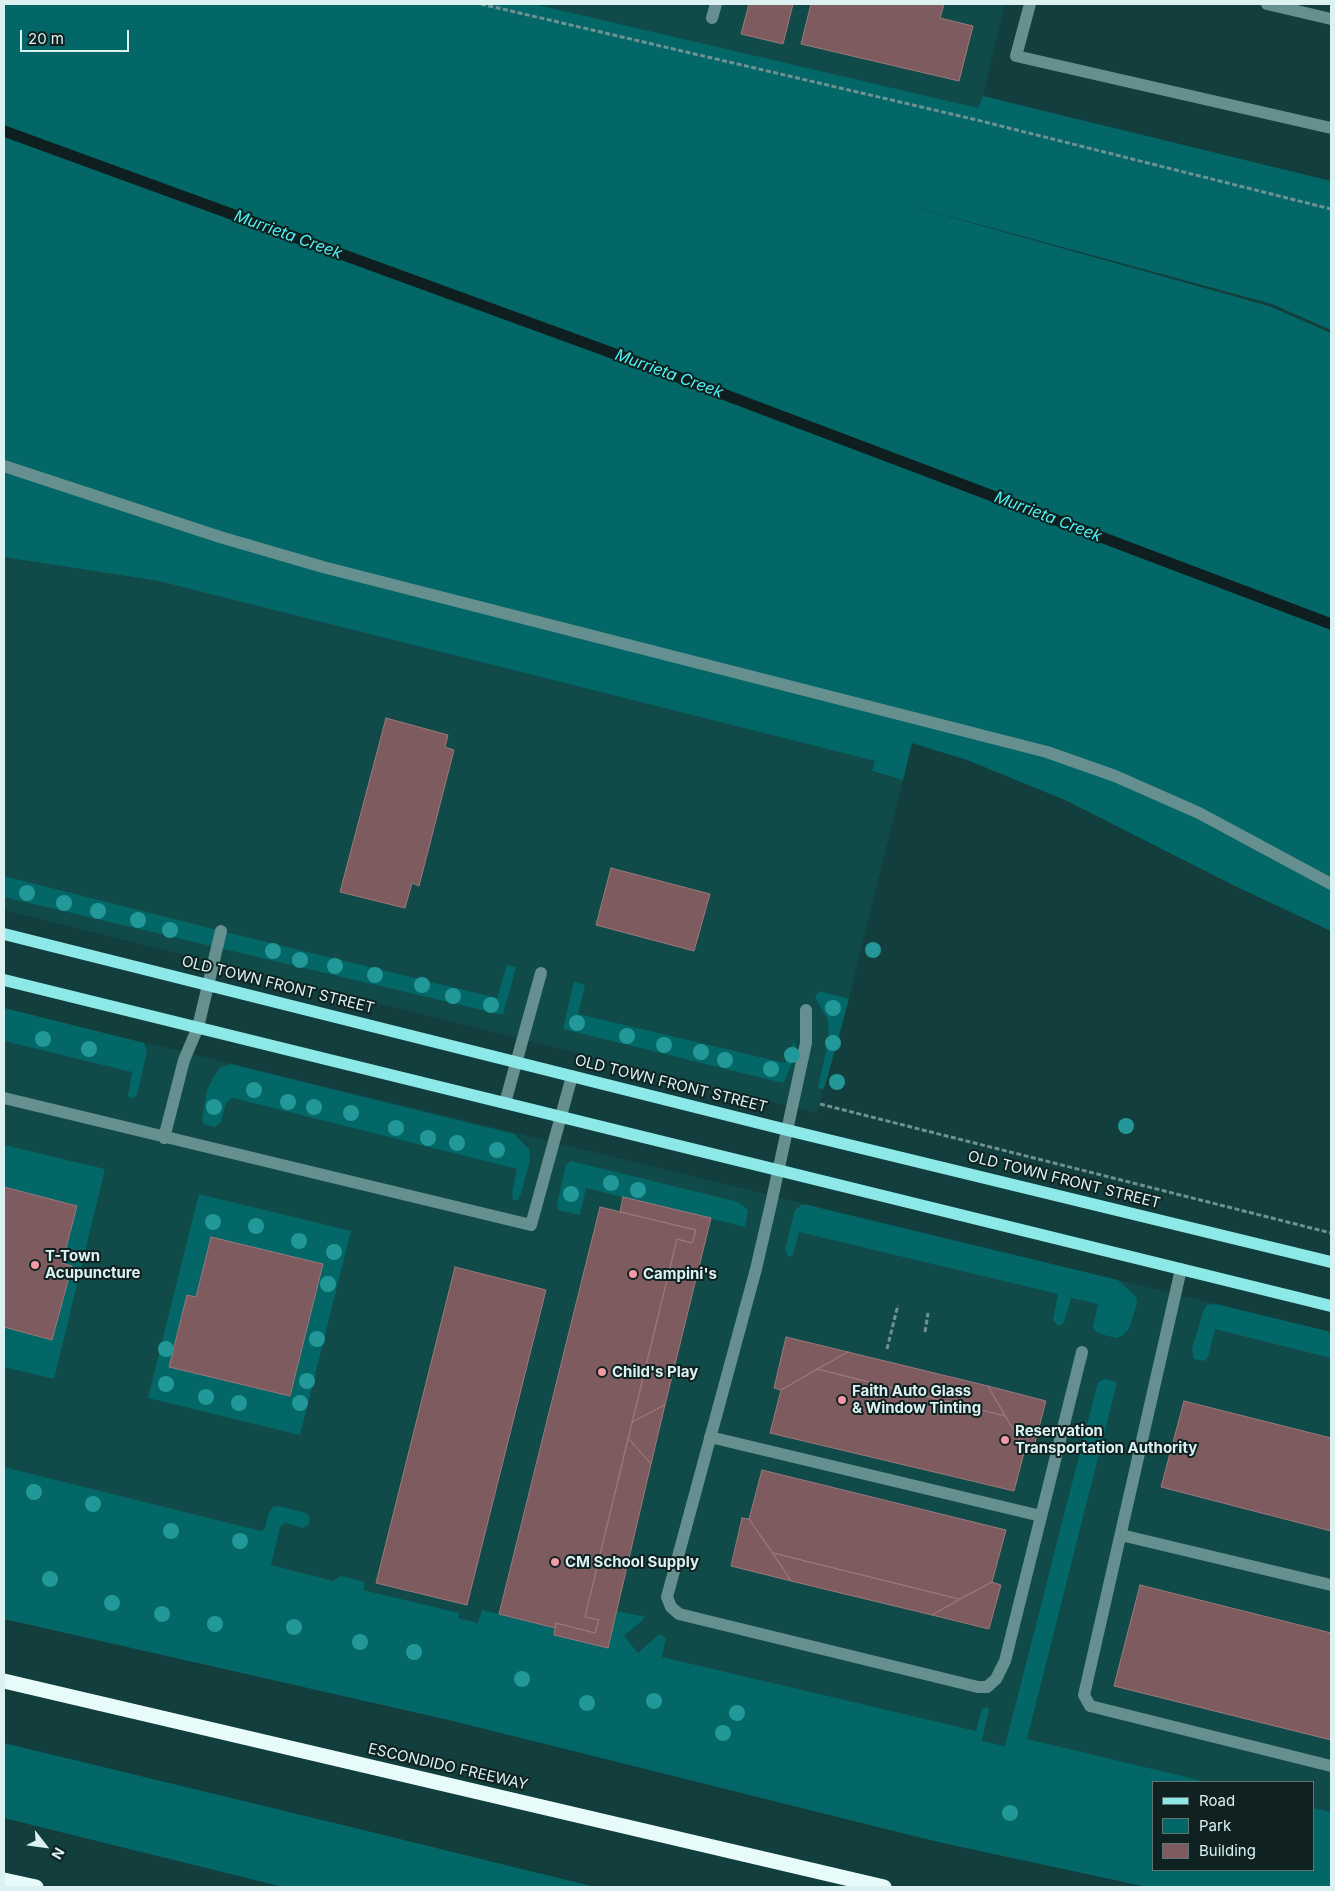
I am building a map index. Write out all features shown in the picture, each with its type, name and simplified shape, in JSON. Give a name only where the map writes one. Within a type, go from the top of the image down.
[{"type":"highway","name":"ESCONDIDO FREEWAY","points":[[4,1681],[884,1887]]},
{"type":"highway","points":[[4,1880],[36,1887]]},
{"type":"main road","name":"OLD TOWN FRONT STREET","points":[[4,934],[787,1130],[1331,1262]]},
{"type":"main road","points":[[4,980],[1331,1306]]},
{"type":"street","points":[[712,18],[716,4]]},
{"type":"street","points":[[1030,4],[1016,56],[1331,128]]},
{"type":"street","points":[[1267,4],[1331,19]]},
{"type":"street","points":[[4,466],[220,537],[322,567],[1047,752],[1114,776],[1199,814],[1331,884]]},
{"type":"street","points":[[164,1138],[184,1060],[198,1028],[221,931]]},
{"type":"street","points":[[505,1103],[541,973]]},
{"type":"street","points":[[806,1010],[806,1043],[756,1269],[667,1597],[671,1607],[679,1614],[978,1687],[987,1687],[996,1679],[1004,1661],[1082,1352]]},
{"type":"street","points":[[4,1098],[531,1225],[572,1076]]},
{"type":"street","points":[[1181,1269],[1084,1696],[1090,1706],[1331,1766]]},
{"type":"street","points":[[710,1438],[1041,1516]]},
{"type":"street","points":[[1120,1535],[1331,1585]]},
{"type":"path","points":[[481,4],[977,120],[1331,209]]},
{"type":"path","points":[[820,1104],[1331,1233]]},
{"type":"path","points":[[887,1349],[898,1305]]},
{"type":"path","points":[[925,1332],[928,1313]]},
{"type":"shaded area","points":[[534,4],[1005,4],[983,96],[978,109]]},
{"type":"shaded area","points":[[4,541],[875,761],[872,772],[903,780],[849,999],[817,1113],[4,910]]},
{"type":"shaded area","points":[[4,1008],[1331,1332],[1331,1823],[1315,1819],[1315,1781],[1154,1781],[4,1512]]},
{"type":"green space","points":[[4,4],[534,4],[978,108],[983,96],[1331,181],[1331,330],[1272,304],[900,203],[1269,306],[1331,333],[1331,931],[1237,887],[1065,800],[967,760],[912,743],[903,780],[872,771],[875,761],[159,581],[4,557]]},
{"type":"green space","points":[[4,876],[497,998],[507,965],[516,967],[503,1015],[4,897]]},
{"type":"green space","points":[[574,981],[585,985],[578,1014],[785,1063],[794,1040],[797,1053],[783,1083],[563,1029]]},
{"type":"green space","points":[[819,991],[849,999],[824,1089],[818,1088],[829,1037],[828,1020],[815,997]]},
{"type":"green space","points":[[4,1008],[144,1043],[147,1051],[137,1095],[133,1099],[128,1096],[132,1072],[4,1041]]},
{"type":"green space","points":[[230,1064],[514,1134],[529,1149],[530,1160],[518,1200],[513,1200],[512,1193],[517,1169],[233,1098],[226,1102],[221,1122],[215,1127],[204,1124],[202,1120],[207,1090],[220,1068]]},
{"type":"green space","points":[[4,1145],[105,1169],[54,1379],[4,1367]]},
{"type":"green space","points":[[571,1161],[738,1202],[748,1211],[745,1227],[586,1188],[580,1215],[558,1210],[557,1204],[566,1165]]},
{"type":"green space","points":[[199,1194],[351,1231],[300,1435],[148,1398]]},
{"type":"green space","points":[[802,1205],[1118,1280],[1136,1297],[1137,1303],[1129,1329],[1123,1335],[1116,1338],[1100,1334],[1093,1327],[1098,1304],[1071,1298],[1064,1323],[1058,1326],[1053,1320],[1058,1294],[799,1232],[793,1255],[789,1257],[785,1250],[795,1210]]},
{"type":"green space","points":[[1216,1304],[1331,1332],[1331,1358],[1215,1329],[1208,1357],[1205,1361],[1194,1359],[1192,1349],[1204,1309],[1207,1305]]},
{"type":"green space","points":[[1105,1379],[1117,1382],[1027,1739],[1203,1781],[1152,1781],[1152,1871],[1315,1871],[1315,1808],[1331,1812],[1331,1887],[1147,1887],[938,1842],[453,1721],[4,1619],[4,1467],[261,1531],[265,1528],[269,1512],[273,1507],[278,1506],[306,1513],[310,1518],[309,1524],[303,1528],[285,1523],[280,1527],[271,1565],[333,1581],[341,1576],[365,1582],[363,1590],[459,1613],[458,1618],[478,1623],[482,1610],[555,1628],[554,1635],[608,1648],[617,1611],[646,1617],[624,1636],[638,1653],[659,1634],[666,1638],[662,1657],[976,1731],[982,1709],[987,1707],[989,1709],[982,1741],[1005,1746],[1098,1382]]},
{"type":"green space","points":[[4,1743],[595,1887],[283,1887],[4,1818]]},
{"type":"building","points":[[749,4],[793,4],[783,44],[741,34]]},
{"type":"building","points":[[811,4],[944,4],[940,18],[973,26],[959,81],[801,44]]},
{"type":"building","points":[[386,718],[448,735],[445,747],[454,750],[419,886],[412,883],[405,908],[340,892]]},
{"type":"building","points":[[611,868],[710,894],[694,951],[596,925]]},
{"type":"building","name":"T-Town Acupuncture","points":[[4,1187],[77,1206],[62,1263],[72,1266],[52,1340],[4,1327]]},
{"type":"building","points":[[623,1197],[711,1218],[665,1405],[632,1422],[677,1239],[692,1243],[696,1230],[620,1212]]},
{"type":"building","points":[[600,1207],[696,1230],[692,1243],[677,1239],[585,1617],[599,1620],[595,1633],[556,1623],[555,1628],[499,1614]]},
{"type":"building","points":[[211,1237],[323,1264],[290,1396],[169,1367],[187,1295],[196,1297]]},
{"type":"building","points":[[455,1267],[546,1290],[467,1605],[376,1583]]},
{"type":"building","points":[[786,1337],[848,1352],[781,1390],[774,1388]]},
{"type":"building","points":[[848,1352],[988,1386],[1005,1416],[817,1369]]},
{"type":"building","points":[[817,1369],[1005,1416],[1025,1449],[1014,1491],[770,1433],[781,1390]]},
{"type":"building","points":[[988,1386],[1046,1401],[1033,1450],[1025,1449]]},
{"type":"building","points":[[1184,1401],[1331,1438],[1331,1531],[1161,1487]]},
{"type":"building","points":[[665,1405],[651,1464],[628,1438],[632,1422]]},
{"type":"building","points":[[628,1438],[651,1464],[608,1648],[554,1635],[556,1623],[595,1633],[599,1620],[585,1617]]},
{"type":"building","points":[[762,1470],[1006,1530],[992,1582],[959,1599],[773,1553],[749,1519]]},
{"type":"building","points":[[742,1518],[749,1519],[791,1581],[731,1566]]},
{"type":"building","points":[[773,1553],[959,1599],[932,1615],[791,1581]]},
{"type":"building","points":[[992,1582],[1001,1585],[989,1629],[932,1615]]},
{"type":"building","points":[[1140,1585],[1331,1633],[1331,1740],[1114,1686]]},
{"type":"waterway","name":"Murrieta Creek","points":[[4,131],[678,377],[1331,624]]},
{"type":"place","name":"T-Town Acupuncture","points":[[35,1265]]},
{"type":"place","name":"Campini's","points":[[633,1274]]},
{"type":"place","name":"Child's Play","points":[[602,1372]]},
{"type":"place","name":"Faith Auto Glass & Window Tinting","points":[[842,1400]]},
{"type":"place","name":"Reservation Transportation Authority","points":[[1005,1440]]},
{"type":"place","name":"CM School Supply","points":[[555,1562]]}]
